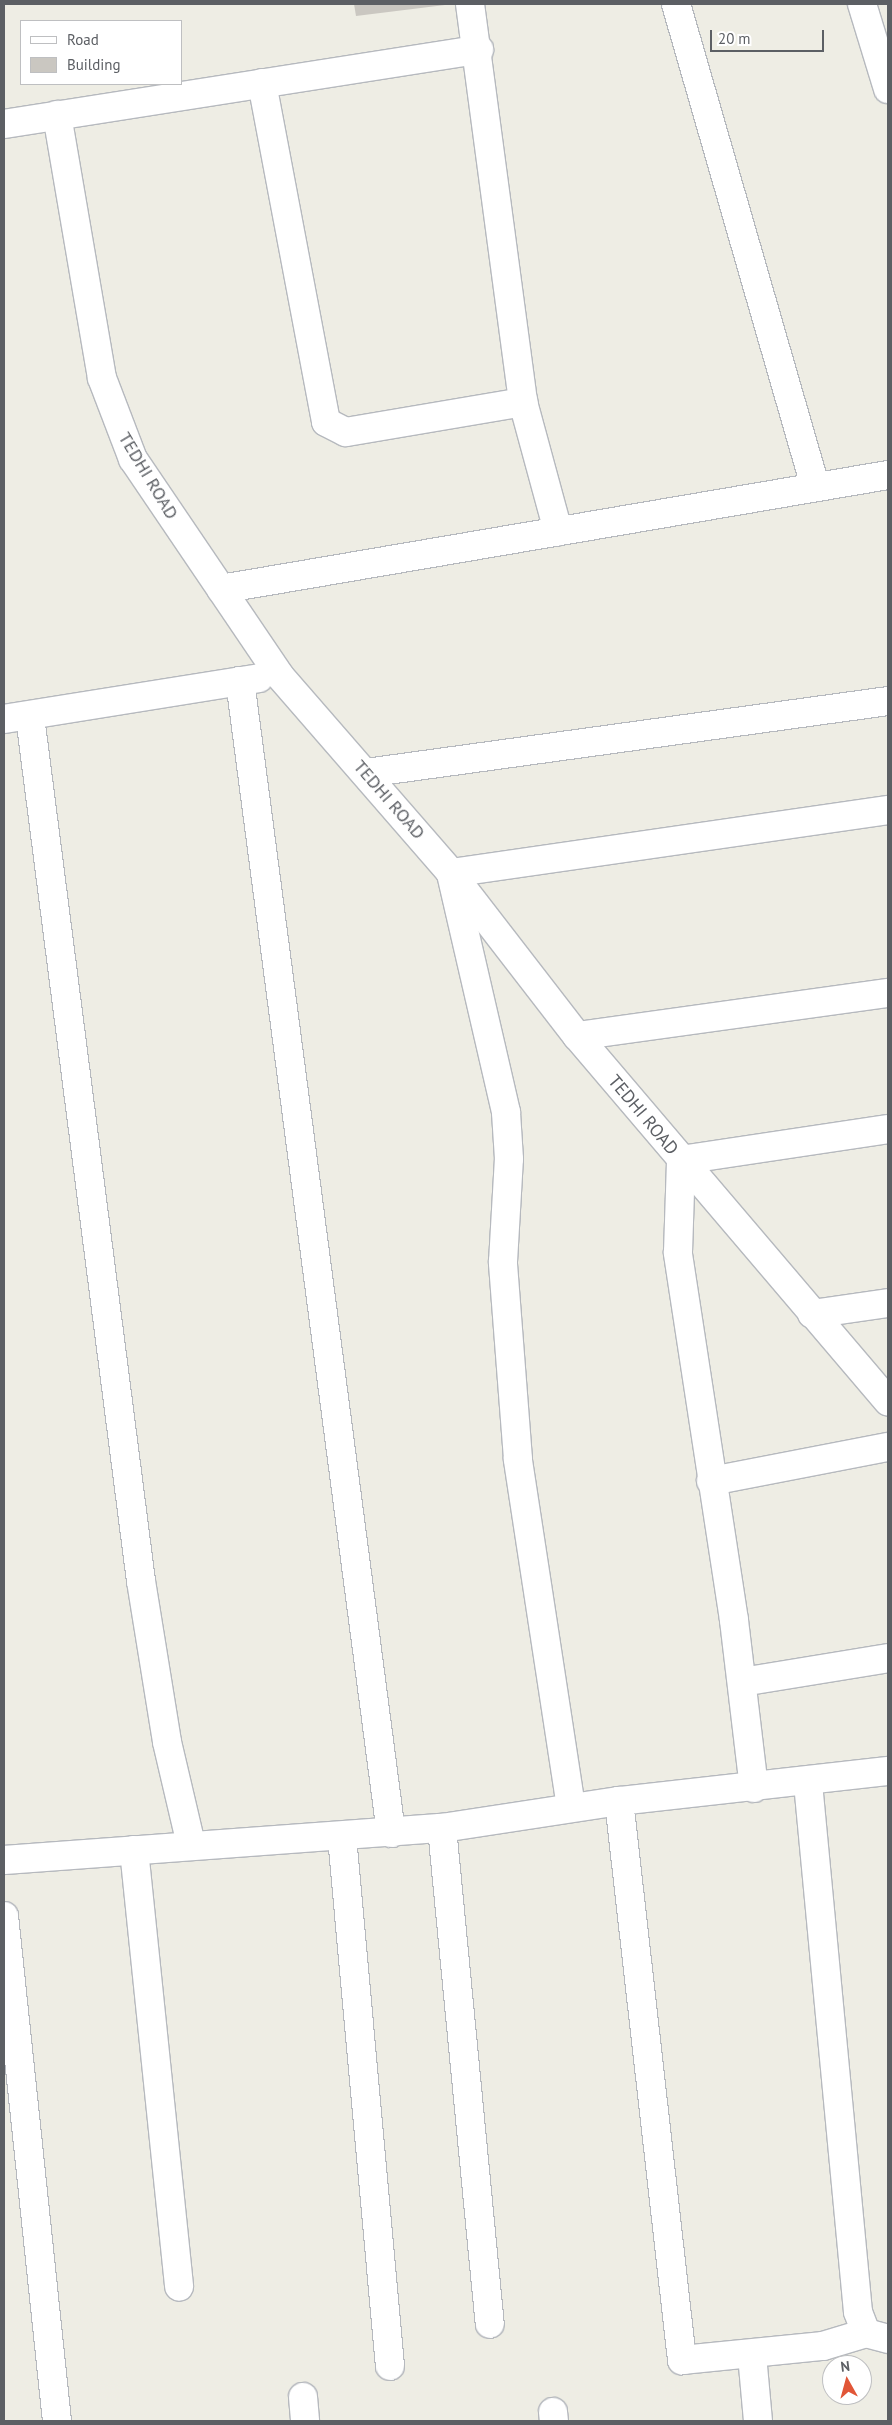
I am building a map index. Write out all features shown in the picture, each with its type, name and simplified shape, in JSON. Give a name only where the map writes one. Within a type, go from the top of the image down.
[{"type":"street","points":[[470,4],[479,50],[523,402],[558,531]]},
{"type":"street","points":[[676,4],[815,486]]},
{"type":"street","points":[[862,4],[888,89]]},
{"type":"street","points":[[4,124],[57,114],[479,50]]},
{"type":"street","points":[[262,83],[326,422],[346,432],[523,402]]},
{"type":"street","name":"TEDHI ROAD","points":[[57,114],[102,378],[114,420],[133,459],[279,675],[451,873],[577,1036],[680,1160],[888,1402]]},
{"type":"street","points":[[221,589],[888,475]]},
{"type":"street","points":[[191,1844],[167,1742],[141,1581],[17,718],[279,675]]},
{"type":"street","points":[[240,681],[391,1833]]},
{"type":"street","points":[[366,773],[888,701]]},
{"type":"street","points":[[571,1807],[518,1459],[503,1262],[507,1119],[451,873],[888,810]]},
{"type":"street","points":[[577,1036],[888,993]]},
{"type":"street","points":[[754,1788],[742,1682],[678,1252],[680,1160],[888,1129]]},
{"type":"street","points":[[812,1314],[888,1303]]},
{"type":"street","points":[[711,1482],[888,1448]]},
{"type":"street","points":[[742,1682],[888,1658]]},
{"type":"street","points":[[4,1860],[191,1844],[342,1838],[442,1828],[619,1801],[808,1783],[888,1772]]},
{"type":"street","points":[[619,1801],[682,2360],[752,2355],[823,2346],[877,2336],[858,2312],[808,1783]]},
{"type":"street","points":[[442,1828],[490,2324]]},
{"type":"street","points":[[342,1838],[390,2366]]},
{"type":"street","points":[[134,1850],[179,2287]]},
{"type":"street","points":[[4,1916],[57,2421]]},
{"type":"street","points":[[752,2355],[758,2421]]},
{"type":"building","points":[[354,4],[445,4],[445,5],[356,16]]}]
